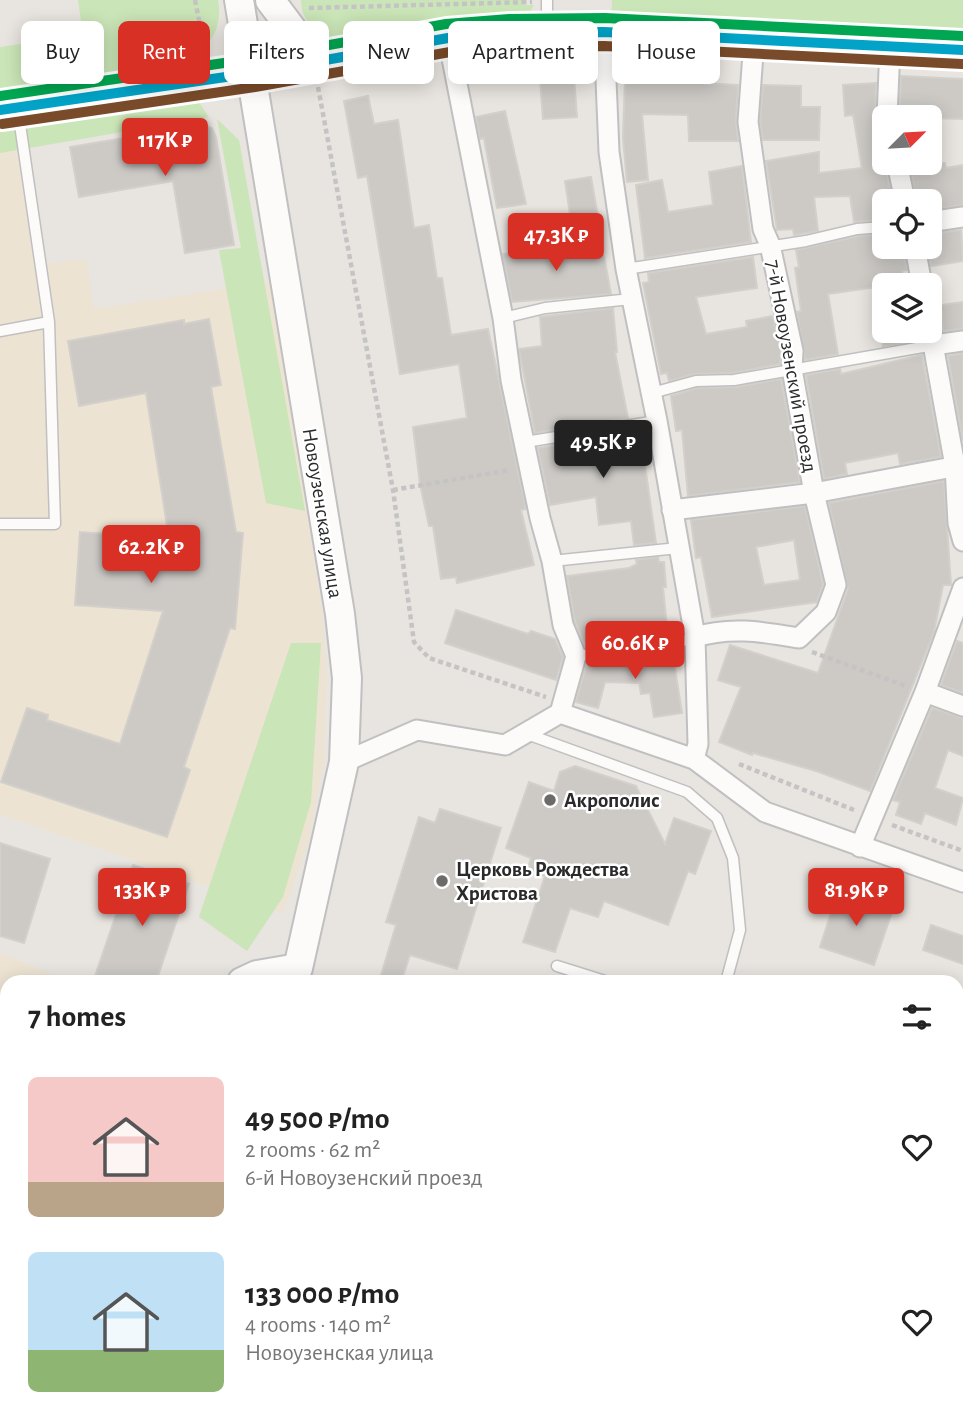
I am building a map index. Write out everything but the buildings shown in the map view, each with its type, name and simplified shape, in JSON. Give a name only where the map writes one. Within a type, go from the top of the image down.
[{"type":"main road","name":"Новоузенская улица","points":[[239,0],[243,21]]},
{"type":"main road","points":[[270,0],[286,21]]},
{"type":"main road","points":[[598,32],[963,50]]},
{"type":"main road","points":[[329,58],[448,38]]},
{"type":"main road","points":[[9,108],[169,84]]},
{"type":"main road","name":"Новоузенская улица","points":[[255,84],[340,614],[347,678],[344,762],[305,975],[257,975]]},
{"type":"street","points":[[604,32],[609,152],[626,270],[652,393],[695,637],[696,752]]},
{"type":"street","name":"7-й Новоузенский проезд","points":[[754,40],[748,122],[763,229],[770,245],[793,351],[792,369],[814,493],[836,585],[826,612],[799,638]]},
{"type":"street","points":[[888,105],[890,47]]},
{"type":"street","points":[[344,762],[417,730],[505,745],[527,734],[562,708],[576,656],[563,625],[552,561],[540,518],[511,380],[503,318],[457,84]]},
{"type":"street","points":[[942,220],[963,217]]},
{"type":"street","points":[[963,341],[934,345],[959,466],[958,523],[963,541]]},
{"type":"street","points":[[672,510],[814,493],[959,466]]},
{"type":"street","points":[[860,848],[925,692],[963,588]]},
{"type":"street","points":[[695,637],[727,629],[755,630],[799,638]]},
{"type":"street","points":[[925,692],[963,706]]},
{"type":"street","points":[[562,708],[696,752],[765,812],[860,848],[963,882]]},
{"type":"lane","points":[[547,0],[547,21]]},
{"type":"lane","points":[[0,524],[55,524],[49,322],[9,108]]},
{"type":"lane","points":[[626,270],[872,230]]},
{"type":"lane","points":[[503,318],[545,308],[631,299]]},
{"type":"lane","points":[[0,331],[49,322]]},
{"type":"lane","points":[[652,393],[696,381],[734,380],[934,345]]},
{"type":"lane","points":[[525,442],[657,421]]},
{"type":"lane","points":[[552,561],[678,548]]},
{"type":"lane","points":[[576,656],[674,643],[695,637]]},
{"type":"lane","points":[[527,734],[687,792],[717,818],[733,858],[740,930],[728,975]]},
{"type":"lane","points":[[557,966],[586,975]]},
{"type":"path","points":[[195,0],[199,21]]},
{"type":"path","points":[[309,0],[311,21]]},
{"type":"path","points":[[319,84],[393,490],[414,642],[429,658],[562,708]]},
{"type":"path","points":[[393,490],[531,466]]},
{"type":"path","points":[[799,638],[813,653],[925,692]]},
{"type":"path","points":[[696,752],[963,851]]},
{"type":"shaded area","points":[[12,118],[35,265],[86,259],[94,309],[271,282],[322,612],[327,677],[324,760],[309,841],[283,913],[0,814],[0,120]]},
{"type":"shaded area","points":[[0,953],[54,975],[0,975]]},
{"type":"green space","points":[[78,0],[218,0],[219,18],[210,40],[210,21],[118,21],[118,75],[109,77],[104,78],[104,21],[81,21]]},
{"type":"green space","points":[[301,0],[522,0],[522,5],[534,5],[530,12],[515,19],[448,21],[448,28],[434,29],[434,21],[343,21],[343,41],[336,42],[329,39],[329,21],[307,21]]},
{"type":"green space","points":[[612,0],[963,0],[963,35],[720,24],[720,21],[611,19]]},
{"type":"green space","points":[[21,44],[21,84],[58,84],[0,92],[0,47]]},
{"type":"green space","points":[[193,94],[209,117],[0,153],[0,126]]},
{"type":"green space","points":[[217,119],[239,140],[305,511],[266,503],[219,250],[241,248]]},
{"type":"green space","points":[[291,643],[321,643],[311,802],[283,897],[247,951],[199,917]]},
{"type":"transit line","points":[[0,96],[251,59],[446,24],[509,19],[605,18],[963,36]]},
{"type":"transit line","points":[[0,110],[253,73],[448,38],[510,33],[604,32],[963,50]]},
{"type":"transit line","points":[[2,124],[255,87],[450,52],[511,47],[604,46],[962,64]]},
{"type":"place","name":"Акрополис","points":[[550,800]]},
{"type":"place","name":"Церковь Рождества Христова","points":[[442,881]]}]
